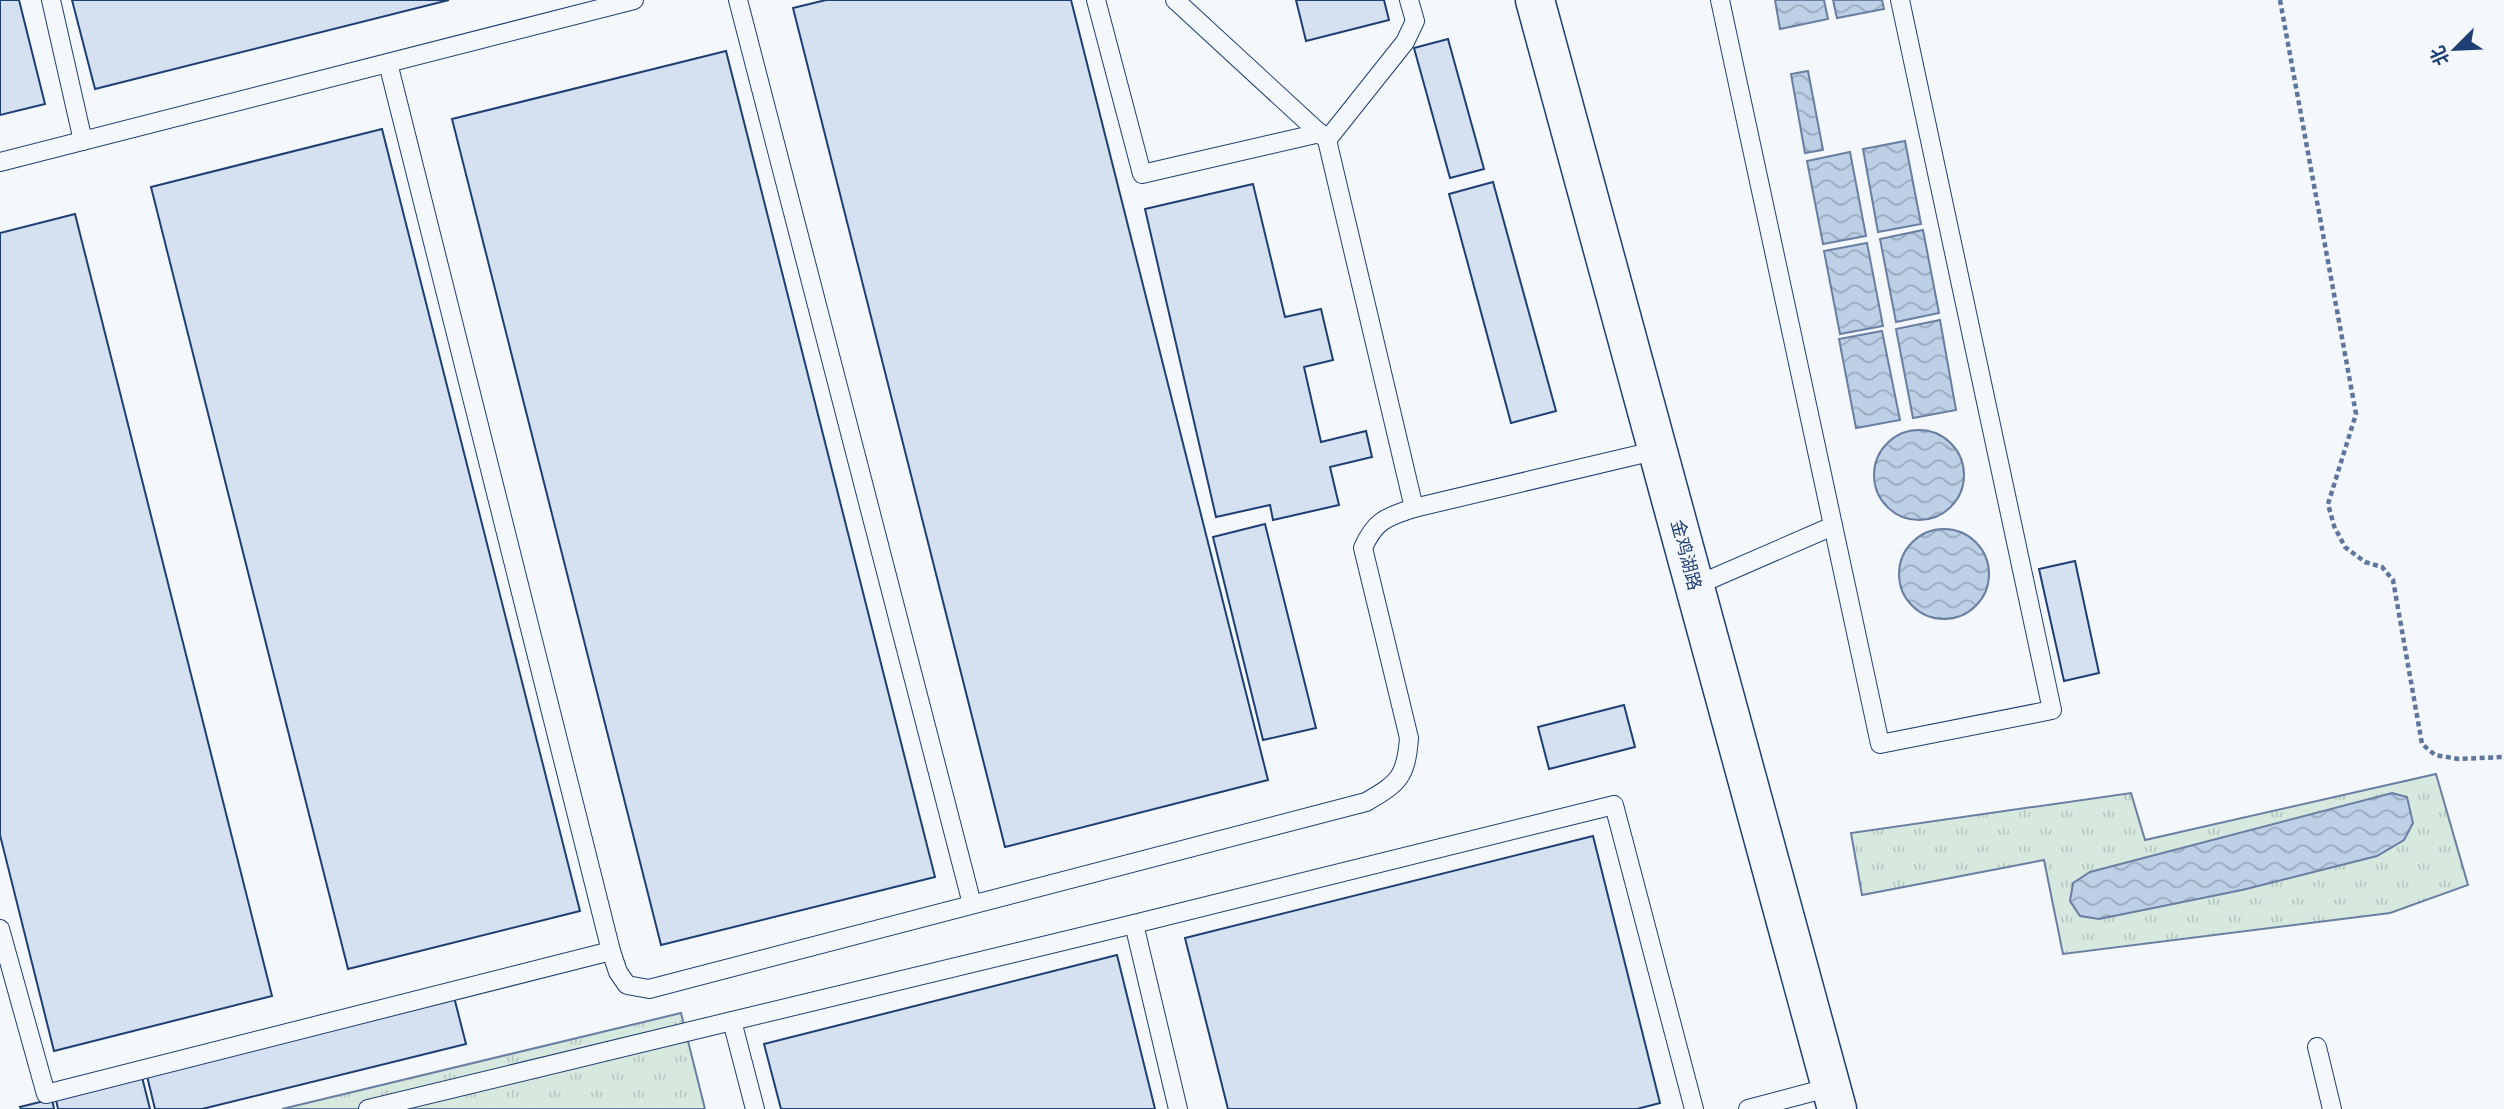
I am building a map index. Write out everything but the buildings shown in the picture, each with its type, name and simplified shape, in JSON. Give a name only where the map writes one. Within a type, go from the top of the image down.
[{"type":"street","name":"金鸡湖路","points":[[1535,0],[1834,1098]]},
{"type":"lane","points":[[51,0],[83,141]]},
{"type":"lane","points":[[0,162],[634,0]]},
{"type":"lane","points":[[738,0],[972,904]]},
{"type":"lane","points":[[1096,0],[1142,174],[1323,137],[1405,42],[1415,21],[1409,0]]},
{"type":"lane","points":[[1175,0],[1323,137],[1414,508]]},
{"type":"lane","points":[[1720,0],[1880,744],[2052,710],[1900,0]]},
{"type":"lane","points":[[388,63],[611,951],[618,972],[627,985],[649,989],[1366,802],[1384,792],[1401,776],[1407,762],[1409,738],[1363,548],[1370,532],[1385,517],[1414,508],[1658,450]]},
{"type":"lane","points":[[1695,586],[1833,526]]},
{"type":"lane","points":[[368,1109],[1614,805],[1694,1109]]},
{"type":"lane","points":[[1134,924],[1178,1109]]},
{"type":"lane","points":[[0,929],[46,1094],[611,951]]},
{"type":"lane","points":[[732,1021],[755,1109]]},
{"type":"lane","points":[[2318,1047],[2332,1109]]},
{"type":"lane","points":[[1748,1109],[1834,1098]]},
{"type":"path","points":[[2280,0],[2356,414],[2328,504],[2334,526],[2345,547],[2365,562],[2382,567],[2393,580],[2422,744],[2435,755],[2459,759],[2504,757]]},
{"type":"green space","points":[[2436,774],[2468,885],[2390,913],[2063,954],[2044,860],[1862,895],[1851,833],[2131,793],[2145,840]]},
{"type":"green space","points":[[681,1013],[705,1109],[282,1109]]},
{"type":"water","points":[[1775,0],[1824,0],[1828,19],[1780,29]]},
{"type":"water","points":[[1833,0],[1882,0],[1884,9],[1837,18]]},
{"type":"water","points":[[1808,71],[1823,150],[1805,153],[1791,74]]},
{"type":"water","points":[[1905,141],[1921,224],[1878,232],[1863,149]]},
{"type":"water","points":[[1850,152],[1866,236],[1823,244],[1807,161]]},
{"type":"water","points":[[1923,230],[1939,313],[1896,322],[1880,239]]},
{"type":"water","points":[[1867,243],[1883,326],[1840,334],[1824,251]]},
{"type":"water","points":[[1940,320],[1956,410],[1913,418],[1896,329]]},
{"type":"water","points":[[1882,331],[1900,420],[1856,428],[1839,339]]},
{"type":"water","points":[[1919,430],[1936,433],[1951,443],[1961,458],[1964,475],[1961,492],[1951,507],[1936,517],[1919,520],[1902,517],[1887,507],[1877,492],[1874,475],[1877,458],[1887,443],[1902,433]]},
{"type":"water","points":[[1944,529],[1961,533],[1976,542],[1985,557],[1989,574],[1985,591],[1976,606],[1961,615],[1944,619],[1927,615],[1912,606],[1903,591],[1899,574],[1903,557],[1912,542],[1927,533]]},
{"type":"water","points":[[2392,793],[2407,797],[2413,823],[2404,840],[2377,856],[2242,890],[2099,919],[2080,916],[2070,901],[2073,883],[2090,872]]}]
